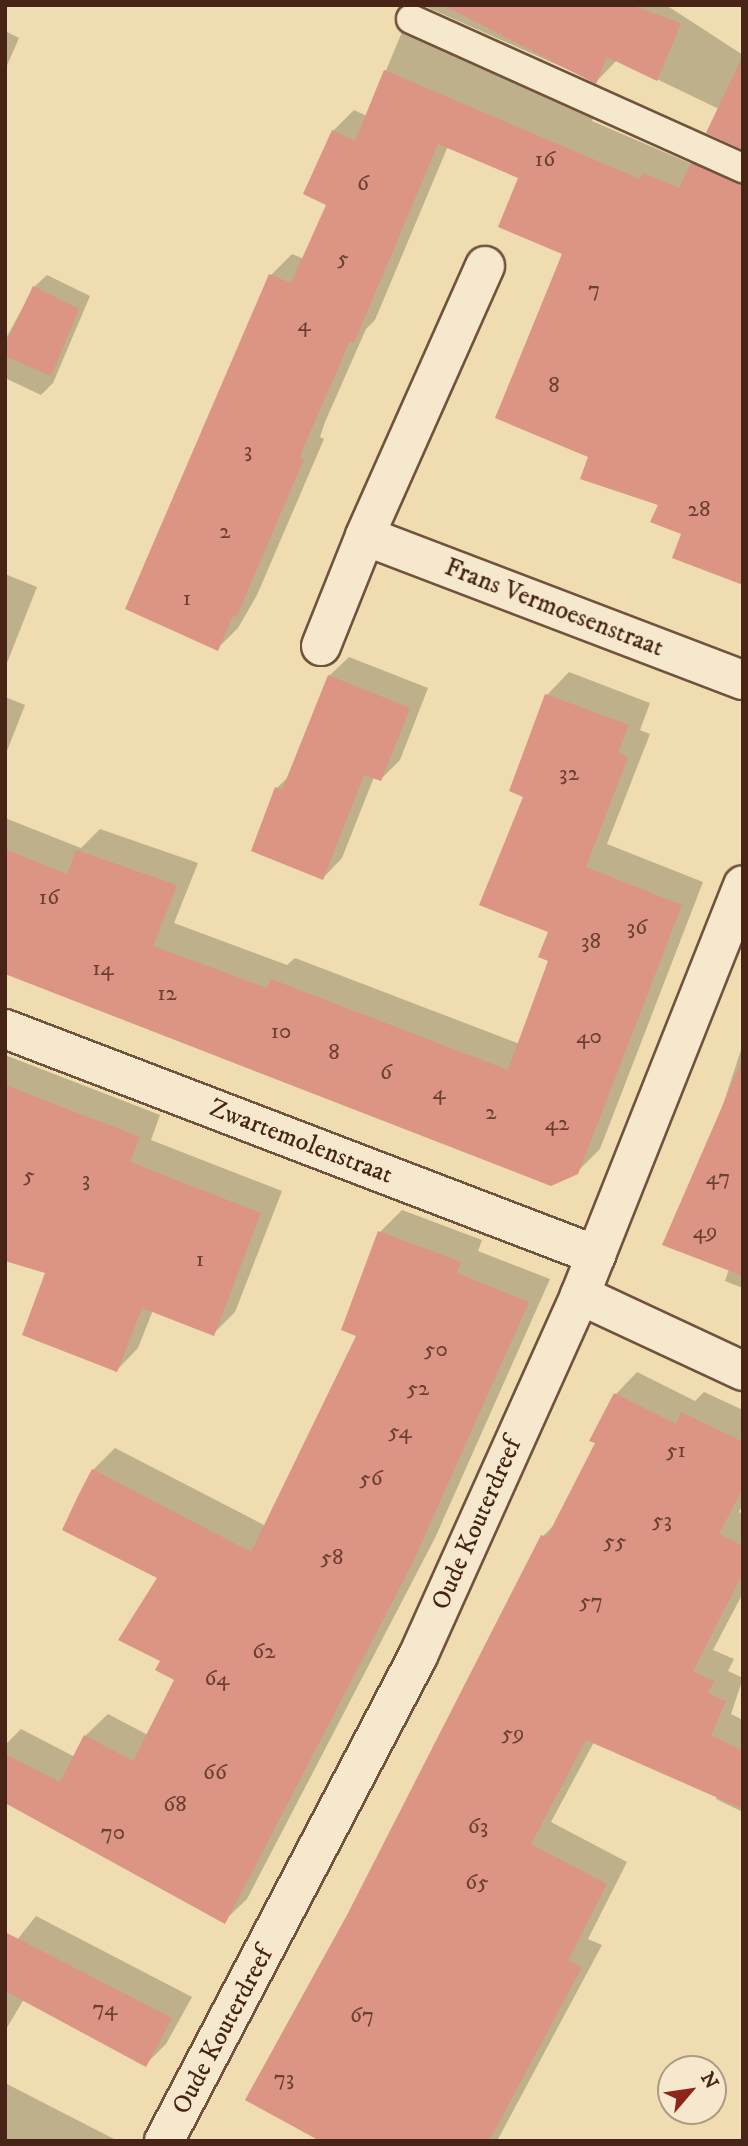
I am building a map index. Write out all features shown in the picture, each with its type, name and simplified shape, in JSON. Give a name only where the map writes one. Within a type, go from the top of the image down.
[{"type":"street","points":[[321,646],[365,536],[485,266]]},
{"type":"street","name":"Frans Vermoesenstraat","points":[[365,536],[743,680]]},
{"type":"street","name":"Oude Kouterdreef","points":[[164,2141],[418,1656],[580,1295],[743,885]]},
{"type":"street","name":"Zwartemolenstraat","points":[[5,1029],[596,1255]]},
{"type":"street","points":[[580,1295],[743,1371]]},
{"type":"lane","points":[[411,19],[743,168]]},
{"type":"building","points":[[443,5],[630,5],[681,23],[657,81],[607,57],[596,84]]},
{"type":"building","points":[[743,55],[743,150],[706,133]]},
{"type":"building","points":[[384,70],[640,179],[643,173],[679,188],[691,163],[743,184],[743,585],[672,558],[681,534],[650,522],[658,505],[580,479],[588,457],[495,418],[562,254],[498,227],[518,178],[438,144],[354,343],[350,341],[305,444],[300,458],[304,459],[236,618],[233,615],[218,651],[125,609],[269,274],[291,283],[326,205],[303,194],[332,130],[355,141]]},
{"type":"building","points":[[33,286],[79,309],[51,376],[5,356],[5,345]]},
{"type":"building","points":[[328,675],[410,708],[381,781],[364,775],[323,880],[251,851],[275,787],[282,790]]},
{"type":"building","points":[[545,694],[629,725],[618,752],[628,757],[586,867],[682,905],[578,1174],[551,1186],[5,974],[5,849],[67,874],[76,850],[177,885],[153,946],[267,988],[271,979],[508,1070],[548,961],[538,957],[548,932],[479,905],[523,797],[509,791]]},
{"type":"building","points":[[743,1063],[743,1276],[662,1245]]},
{"type":"building","points":[[5,1085],[140,1137],[130,1162],[261,1213],[214,1336],[142,1308],[117,1372],[22,1335],[45,1273],[5,1261]]},
{"type":"building","points":[[378,1231],[461,1262],[457,1273],[529,1302],[413,1562],[225,1924],[5,1803],[5,1754],[60,1782],[84,1735],[133,1761],[174,1680],[155,1670],[160,1661],[118,1640],[157,1578],[62,1530],[92,1469],[251,1552],[356,1336],[341,1330]]},
{"type":"building","points":[[614,1393],[676,1424],[681,1412],[743,1442],[743,1488],[719,1534],[743,1546],[743,1573],[693,1671],[714,1681],[708,1693],[726,1701],[711,1735],[743,1751],[743,1809],[586,1740],[531,1844],[607,1884],[568,1960],[582,1967],[489,2141],[320,2141],[245,2100],[347,1915],[541,1535],[547,1537],[595,1443],[589,1441]]},
{"type":"building","points":[[5,1932],[172,2018],[146,2067],[5,1991]]}]
